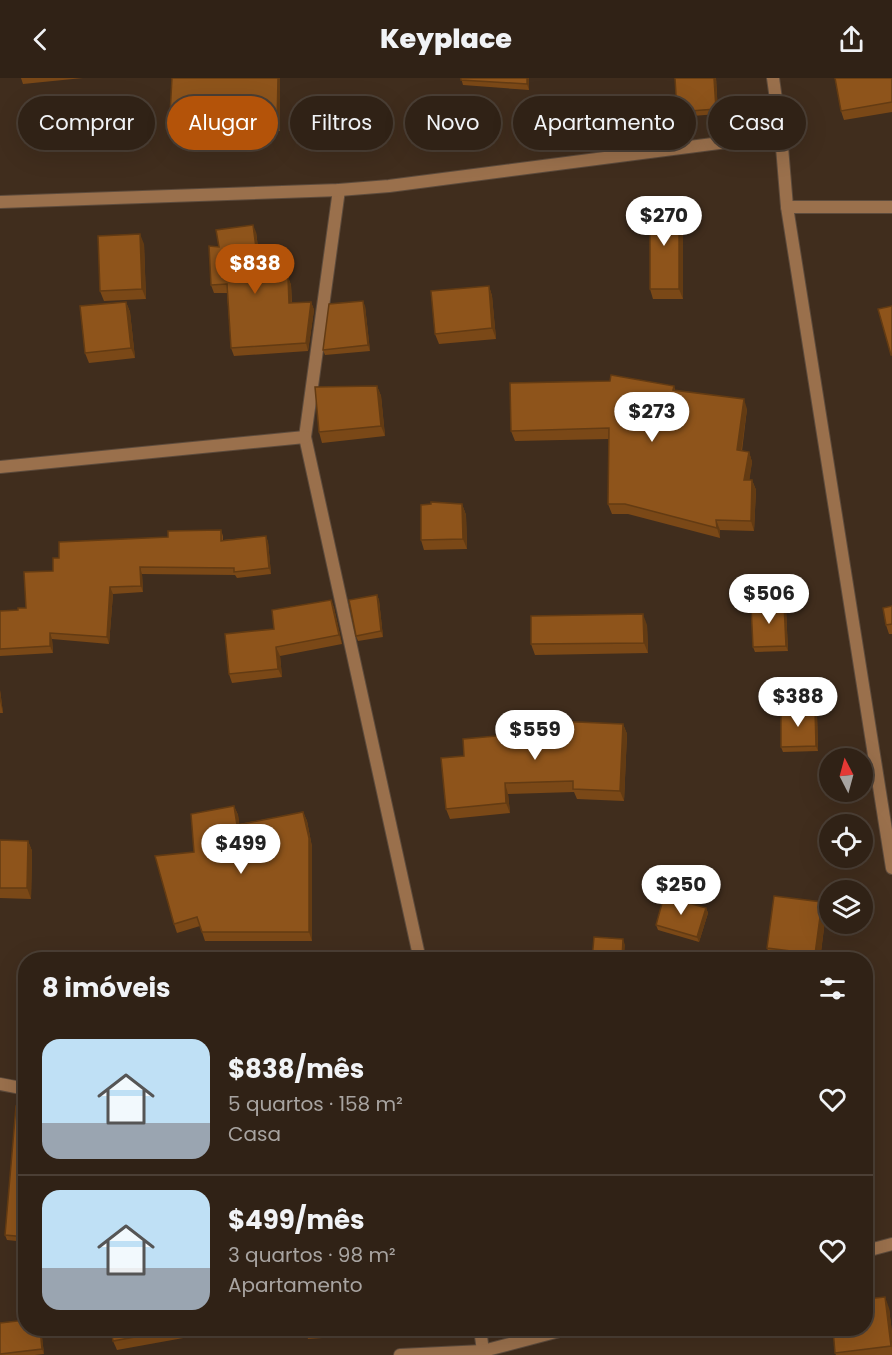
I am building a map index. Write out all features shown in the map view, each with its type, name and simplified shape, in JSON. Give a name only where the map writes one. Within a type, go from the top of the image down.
[{"type":"street","points":[[772,78],[775,96]]},
{"type":"street","points":[[0,202],[339,190],[389,186],[708,144]]},
{"type":"street","points":[[782,150],[787,207],[892,868]]},
{"type":"street","points":[[339,190],[305,437],[418,952]]},
{"type":"street","points":[[787,207],[892,207]]},
{"type":"street","points":[[0,467],[305,437]]},
{"type":"street","points":[[0,1084],[18,1087]]},
{"type":"street","points":[[873,1249],[892,1244]]},
{"type":"street","points":[[481,1336],[483,1351]]},
{"type":"street","points":[[400,1355],[483,1351],[540,1336]]},
{"type":"building","points":[[172,78],[278,78],[278,96],[171,96]]},
{"type":"building","points":[[461,78],[527,78],[527,84],[461,80]]},
{"type":"building","points":[[675,78],[714,78],[715,96],[708,96],[708,110],[696,111],[696,96],[676,96]]},
{"type":"building","points":[[835,78],[892,78],[892,102],[841,111]]},
{"type":"building","points":[[650,205],[679,205],[679,289],[650,289]]},
{"type":"building","points":[[253,225],[260,278],[288,277],[289,303],[311,302],[306,343],[231,348],[227,284],[211,285],[209,246],[219,247],[216,230]]},
{"type":"building","points":[[140,234],[142,289],[100,291],[98,236]]},
{"type":"building","points":[[489,286],[492,328],[435,334],[431,291]]},
{"type":"building","points":[[363,301],[368,345],[323,350],[329,304]]},
{"type":"building","points":[[126,302],[131,348],[85,353],[80,306]]},
{"type":"building","points":[[892,306],[892,355],[891,355],[878,309]]},
{"type":"building","points":[[611,375],[674,386],[673,390],[744,399],[737,450],[749,452],[744,480],[752,480],[751,521],[716,520],[717,528],[625,504],[608,504],[609,428],[511,431],[510,383],[610,381]]},
{"type":"building","points":[[377,386],[381,426],[319,432],[315,387]]},
{"type":"building","points":[[431,502],[462,504],[463,539],[421,540],[421,505],[431,504]]},
{"type":"building","points":[[221,530],[221,541],[266,536],[269,568],[234,572],[234,568],[140,567],[141,586],[110,587],[107,637],[50,633],[50,646],[0,649],[0,611],[26,608],[24,572],[53,571],[53,558],[59,558],[59,542],[168,537],[168,531]]},
{"type":"building","points":[[377,595],[381,631],[356,636],[349,600]]},
{"type":"building","points":[[331,600],[339,635],[276,647],[278,669],[229,674],[225,634],[274,629],[272,610]]},
{"type":"building","points":[[784,603],[786,646],[753,647],[751,605]]},
{"type":"building","points":[[892,606],[892,624],[886,625],[883,608]]},
{"type":"building","points":[[643,614],[644,643],[531,644],[531,616]]},
{"type":"building","points":[[815,709],[816,746],[781,747],[781,710]]},
{"type":"building","points":[[554,721],[623,724],[620,791],[573,789],[573,781],[505,783],[506,803],[446,809],[441,758],[464,756],[463,739],[517,734],[516,723]]},
{"type":"building","points":[[234,806],[237,825],[303,812],[309,838],[309,932],[202,932],[197,917],[174,924],[155,856],[194,852],[191,814]]},
{"type":"building","points":[[0,840],[28,841],[27,888],[0,888]]},
{"type":"building","points":[[664,896],[706,908],[697,937],[656,925]]},
{"type":"building","points":[[774,896],[819,902],[815,952],[767,948]]},
{"type":"building","points":[[594,937],[623,939],[622,952],[593,952]]},
{"type":"building","points":[[16,1106],[18,1106],[18,1236],[5,1235]]},
{"type":"building","points":[[885,1297],[891,1346],[835,1353],[834,1336],[873,1336],[873,1298]]},
{"type":"building","points":[[18,1321],[18,1336],[41,1336],[42,1349],[0,1354],[0,1323]]},
{"type":"building","points":[[112,1336],[140,1336],[113,1341]]}]
